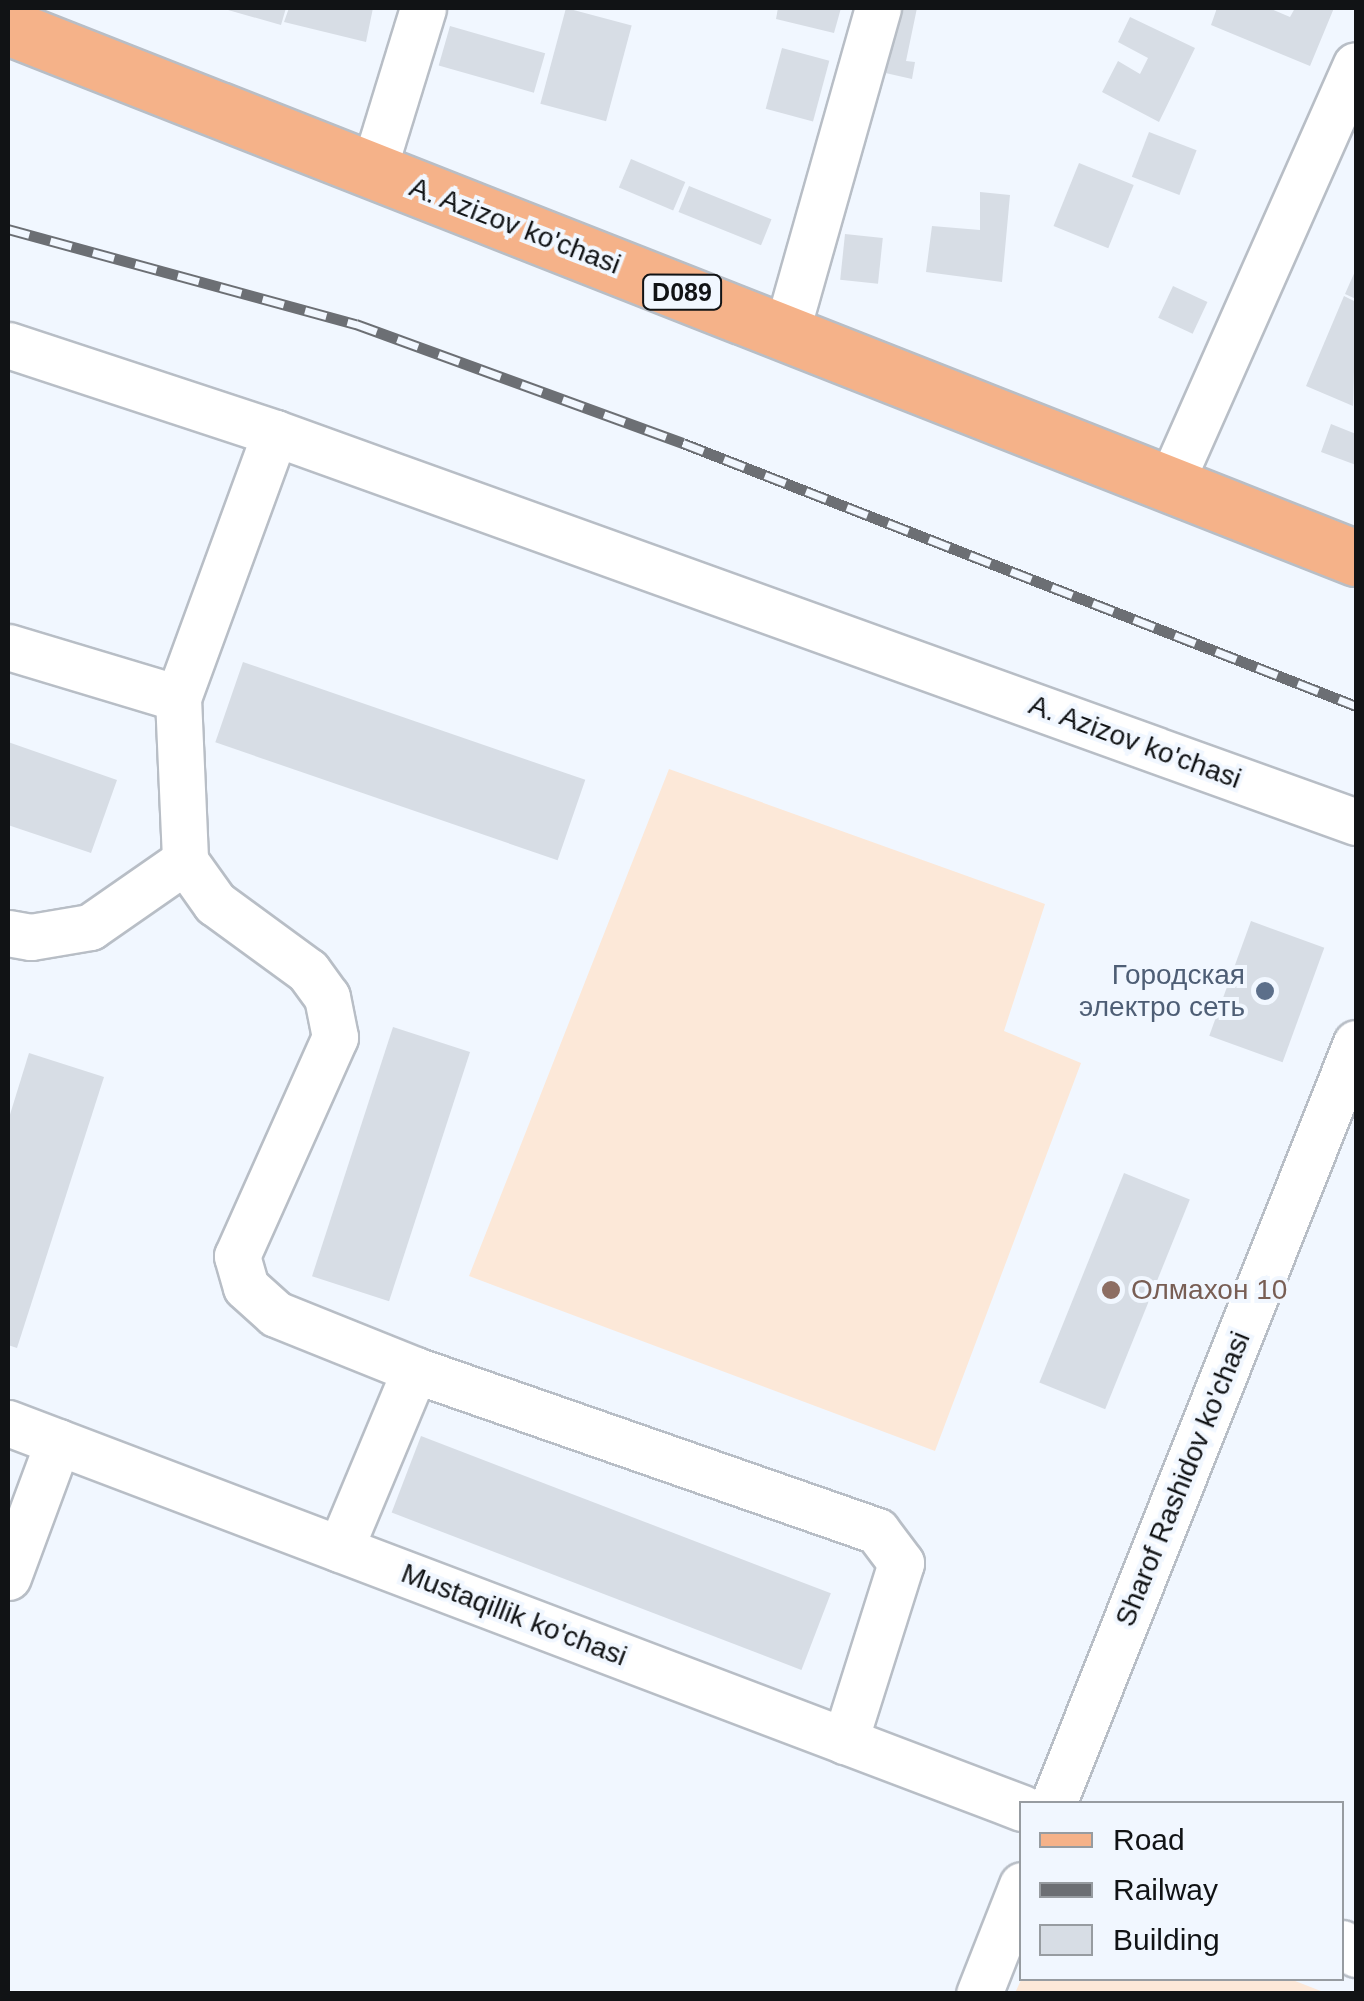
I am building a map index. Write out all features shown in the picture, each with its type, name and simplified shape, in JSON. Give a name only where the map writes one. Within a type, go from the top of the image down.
[{"type":"main road","name":"A. Azizov ko'chasi","points":[[8,27],[1356,558]]},
{"type":"street","points":[[373,171],[423,8]]},
{"type":"street","points":[[786,333],[878,8]]},
{"type":"street","points":[[1170,484],[1356,66]]},
{"type":"street","name":"A. Azizov ko'chasi","points":[[8,345],[275,433],[1356,822]]},
{"type":"street","points":[[275,433],[178,698],[185,861],[215,903],[308,971],[327,998],[334,1037],[236,1256],[246,1287],[276,1314],[415,1370],[877,1530],[902,1563],[845,1741]]},
{"type":"street","points":[[8,647],[178,698]]},
{"type":"street","points":[[8,933],[31,937],[90,927],[185,861]]},
{"type":"street","name":"Sharof Rashidov ko'chasi","points":[[1055,1801],[1356,1043]]},
{"type":"street","points":[[340,1549],[415,1370]]},
{"type":"street","name":"Mustaqillik ko'chasi","points":[[8,1422],[1019,1807]]},
{"type":"street","points":[[8,1577],[58,1442]]},
{"type":"street","points":[[979,1994],[1019,1893]]},
{"type":"shaded area","points":[[669,769],[1045,904],[1004,1031],[1081,1063],[935,1451],[469,1276]]},
{"type":"shaded area","points":[[1021,1981],[1295,1981],[1326,1993],[1015,1993]]},
{"type":"building","points":[[221,8],[286,8],[281,25]]},
{"type":"building","points":[[289,8],[373,8],[366,42],[284,22]]},
{"type":"building","points":[[566,8],[632,26],[606,121],[540,104]]},
{"type":"building","points":[[778,8],[841,8],[834,33],[776,19]]},
{"type":"building","points":[[895,8],[917,8],[906,61],[915,62],[912,79],[881,72]]},
{"type":"building","points":[[1217,8],[1269,8],[1290,17],[1295,8],[1334,8],[1310,66],[1211,25]]},
{"type":"building","points":[[1130,17],[1195,48],[1159,122],[1102,92],[1118,61],[1140,74],[1148,58],[1118,42]]},
{"type":"building","points":[[450,26],[545,53],[534,93],[439,65]]},
{"type":"building","points":[[782,48],[829,61],[813,122],[766,109]]},
{"type":"building","points":[[1149,132],[1197,150],[1179,195],[1132,177]]},
{"type":"building","points":[[631,159],[685,182],[673,211],[619,188]]},
{"type":"building","points":[[1079,163],[1134,185],[1108,248],[1054,226]]},
{"type":"building","points":[[689,186],[772,219],[761,245],[679,212]]},
{"type":"building","points":[[980,192],[1010,195],[1002,282],[926,272],[932,226],[980,230]]},
{"type":"building","points":[[845,234],[883,238],[878,284],[840,280]]},
{"type":"building","points":[[1356,269],[1356,299],[1345,294]]},
{"type":"building","points":[[1173,286],[1207,302],[1193,334],[1158,318]]},
{"type":"building","points":[[1344,296],[1356,302],[1353,406],[1306,386]]},
{"type":"building","points":[[1331,424],[1356,434],[1356,465],[1321,452]]},
{"type":"building","points":[[243,662],[585,780],[558,860],[215,742]]},
{"type":"building","points":[[8,742],[117,780],[91,853],[8,825]]},
{"type":"building","name":"Городская электро сеть","points":[[1251,921],[1324,948],[1283,1062],[1209,1036]]},
{"type":"building","points":[[393,1027],[470,1052],[389,1301],[312,1276]]},
{"type":"building","points":[[29,1053],[104,1077],[17,1348],[8,1345],[8,1121]]},
{"type":"building","points":[[1124,1173],[1190,1200],[1105,1409],[1039,1383]]},
{"type":"building","points":[[421,1436],[831,1593],[801,1670],[392,1513]]},
{"type":"railway","points":[[8,229],[356,324],[683,443],[1356,706]]},
{"type":"place","name":"Городская электро сеть","points":[[1265,991]]},
{"type":"place","name":"Олмахон 10","points":[[1111,1290]]}]
